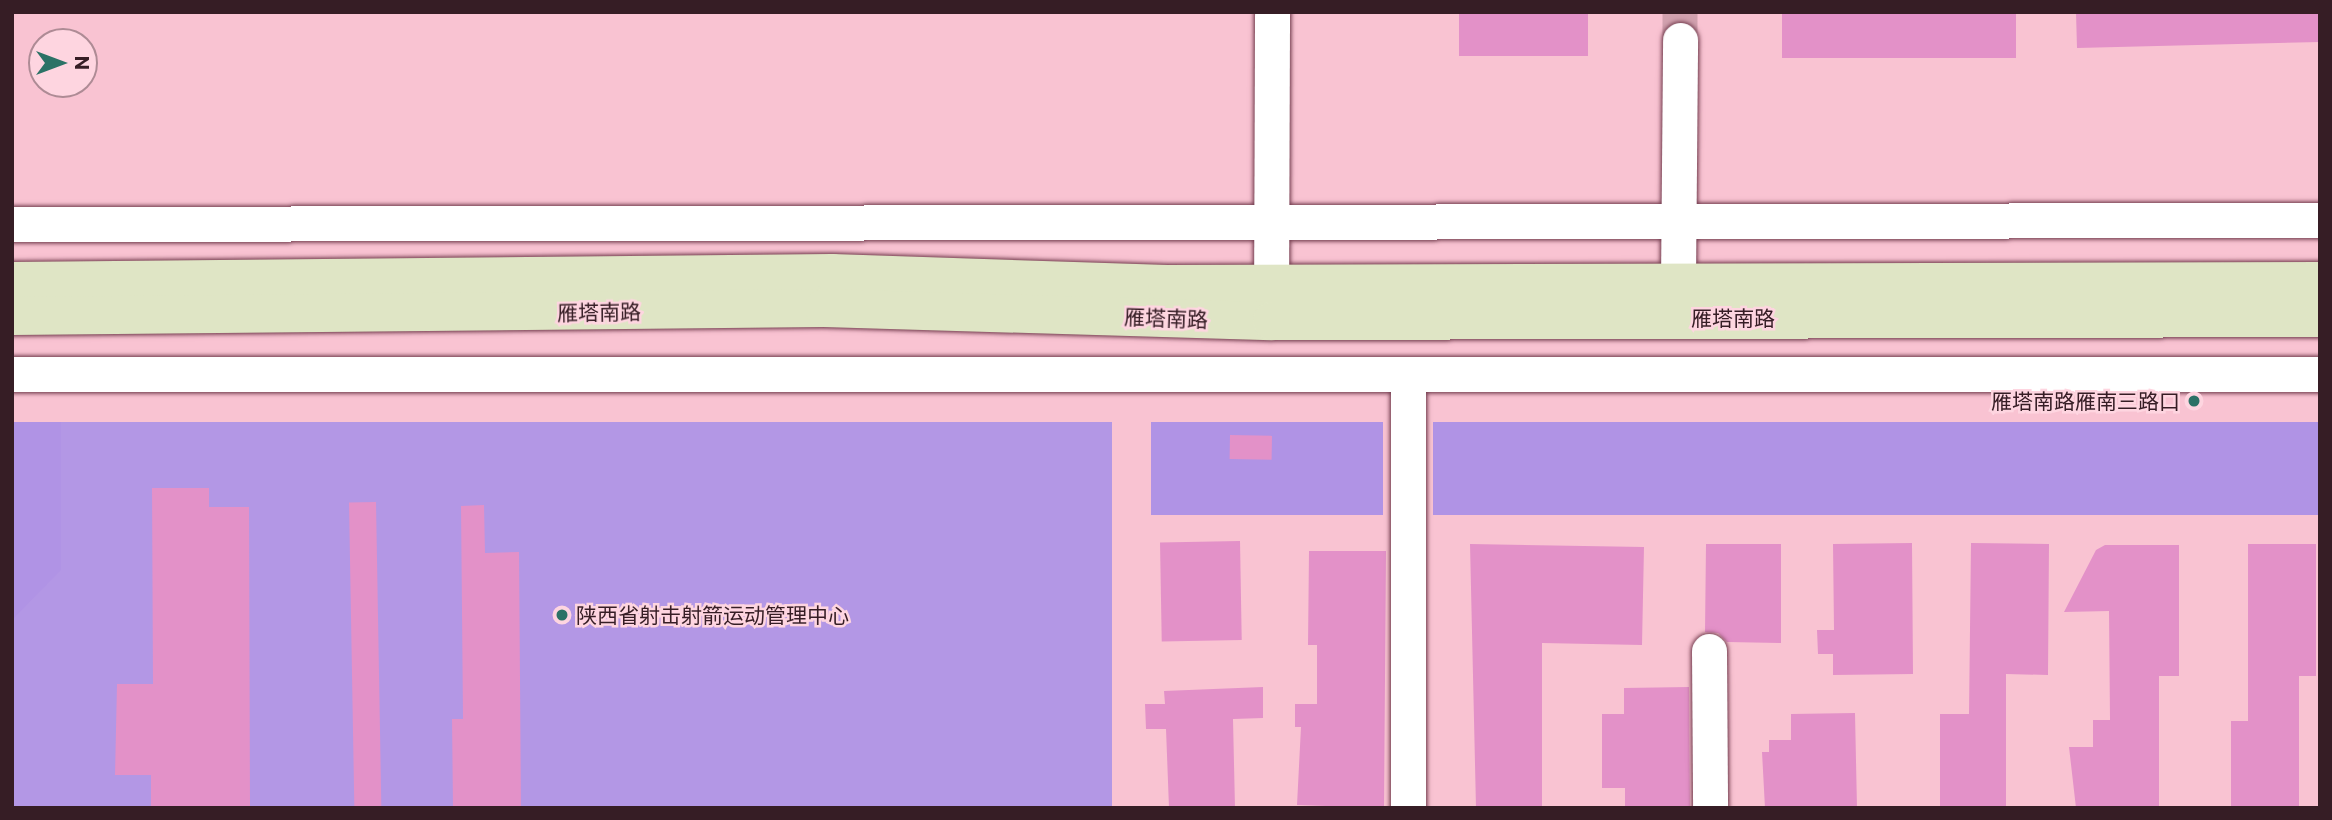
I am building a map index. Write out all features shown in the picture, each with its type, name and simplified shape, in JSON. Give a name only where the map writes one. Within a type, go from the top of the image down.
[{"type":"main road","name":"雁塔南路","points":[[12,281],[832,273],[1270,284],[2320,281]]},
{"type":"main road","name":"雁塔南路","points":[[12,316],[824,308],[1272,321],[2320,318]]},
{"type":"street","points":[[1272,12],[1272,321]]},
{"type":"street","points":[[1678,281],[1679,40]]},
{"type":"street","points":[[12,224],[2320,220]]},
{"type":"street","points":[[12,374],[2320,374]]},
{"type":"street","points":[[1408,374],[1408,808]]},
{"type":"street","points":[[1709,651],[1710,808]]},
{"type":"shaded area","name":"陕西省射击射箭运动管理中心","points":[[12,422],[1112,422],[1112,808],[12,808]]},
{"type":"shaded area","points":[[12,422],[61,422],[61,570],[12,620]]},
{"type":"shaded area","points":[[1151,422],[1383,422],[1383,515],[1151,515]]},
{"type":"shaded area","points":[[1433,422],[2320,422],[2320,515],[1433,515]]},
{"type":"building","points":[[1459,12],[1588,12],[1588,56],[1459,56]]},
{"type":"building","points":[[1782,12],[2016,12],[2016,58],[1782,58]]},
{"type":"building","points":[[2076,12],[2320,12],[2320,42],[2077,48]]},
{"type":"building","points":[[1230,435],[1272,436],[1272,460],[1230,459]]},
{"type":"building","points":[[152,488],[209,488],[209,507],[249,507],[250,808],[151,808],[151,775],[115,775],[117,684],[153,684]]},
{"type":"building","points":[[349,502],[376,502],[381,808],[354,808]]},
{"type":"building","points":[[484,505],[485,553],[519,552],[521,808],[453,808],[452,719],[463,719],[461,506]]},
{"type":"building","points":[[1240,541],[1242,640],[1162,641],[1160,542]]},
{"type":"building","points":[[1912,543],[1913,674],[1833,675],[1833,654],[1818,654],[1817,630],[1834,630],[1833,544]]},
{"type":"building","points":[[1971,543],[2049,544],[2048,675],[2006,674],[2006,808],[1940,808],[1940,714],[1969,714]]},
{"type":"building","points":[[1470,544],[1644,547],[1642,645],[1542,643],[1542,808],[1476,808]]},
{"type":"building","points":[[1706,544],[1781,544],[1781,643],[1727,642],[1718,633],[1705,632]]},
{"type":"building","points":[[2248,544],[2316,544],[2316,676],[2299,676],[2299,808],[2231,808],[2231,721],[2248,721]]},
{"type":"building","points":[[2105,545],[2179,545],[2179,676],[2159,676],[2159,808],[2076,808],[2069,747],[2093,747],[2093,720],[2110,720],[2109,611],[2064,612],[2096,550]]},
{"type":"building","points":[[1309,551],[1386,551],[1384,808],[1297,805],[1301,727],[1295,727],[1295,704],[1317,704],[1317,645],[1308,645]]},
{"type":"building","points":[[1263,687],[1263,718],[1233,719],[1235,808],[1169,808],[1166,729],[1146,729],[1145,704],[1165,704],[1164,691]]},
{"type":"building","points":[[1689,687],[1690,808],[1625,808],[1625,788],[1602,788],[1602,714],[1624,714],[1624,688]]},
{"type":"building","points":[[1855,713],[1857,808],[1765,808],[1762,752],[1769,752],[1769,740],[1791,740],[1791,714]]},
{"type":"tunnel","points":[[1680,12],[1680,40]]},
{"type":"place","name":"雁塔南路雁南三路口","points":[[2194,401]]},
{"type":"place","name":"陕西省射击射箭运动管理中心","points":[[562,615]]}]
